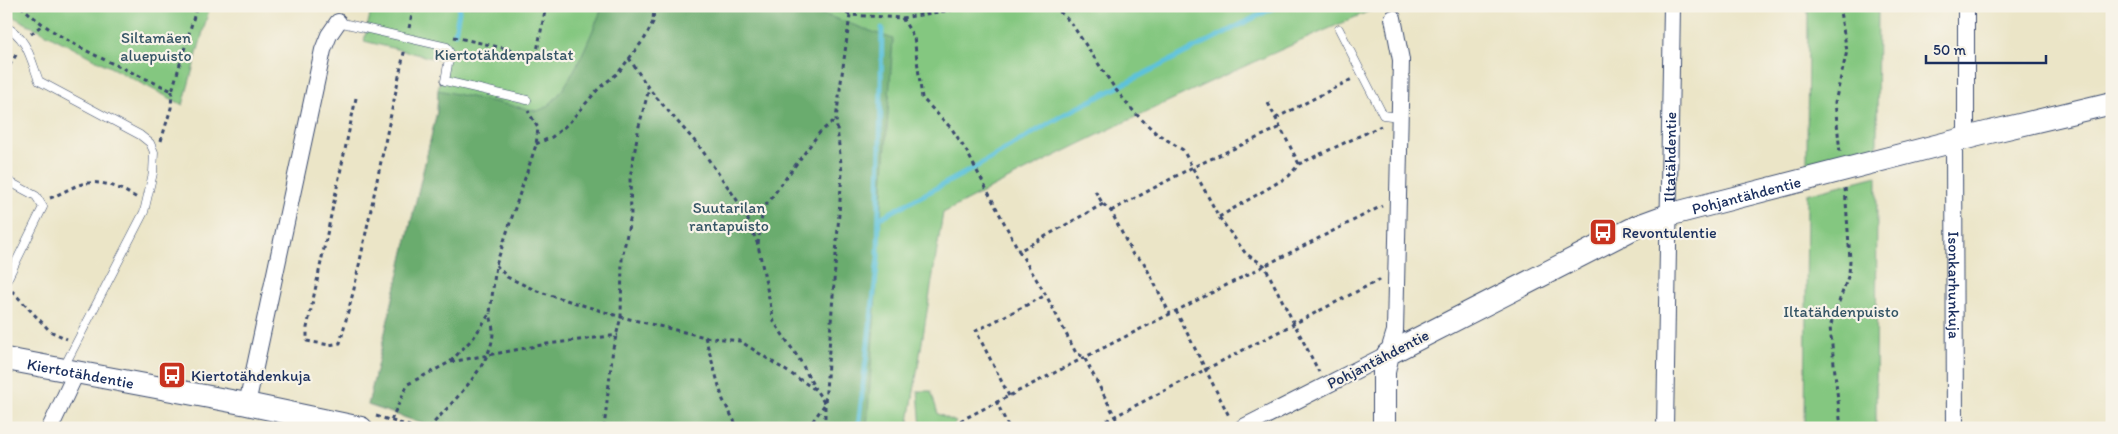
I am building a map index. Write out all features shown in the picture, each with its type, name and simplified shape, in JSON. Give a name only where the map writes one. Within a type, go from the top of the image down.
[{"type":"street","name":"Iltatähdentie","points":[[1665,428],[1672,6]]},
{"type":"street","name":"Isonkarhunkuja","points":[[1955,428],[1960,140],[1966,6]]},
{"type":"street","points":[[1384,428],[1384,372],[1395,331],[1394,120],[1401,60],[1393,18]]},
{"type":"street","points":[[247,404],[323,50],[329,35],[338,22]]},
{"type":"street","name":"Pohjantähdentie","points":[[1236,424],[1326,386],[1638,226],[1668,215],[2112,103]]},
{"type":"street","name":"Kiertotähdentie","points":[[6,359],[72,366],[361,428]]},
{"type":"street","points":[[50,428],[72,366]]},
{"type":"lane","points":[[338,22],[447,48],[450,53],[445,81],[527,100]]},
{"type":"lane","points":[[6,27],[16,32],[24,41],[39,81],[140,134],[150,143],[154,152],[153,173],[146,204],[76,343],[72,366]]},
{"type":"lane","points":[[1339,29],[1383,115],[1394,120]]},
{"type":"lane","points":[[6,180],[36,196],[41,201],[43,207],[6,283]]},
{"type":"path","points":[[21,6],[42,25],[86,50],[172,91]]},
{"type":"path","points":[[154,152],[163,137],[172,91],[196,6]]},
{"type":"path","points":[[356,98],[307,328],[307,341],[329,345],[340,343],[354,289],[414,6]]},
{"type":"path","points":[[536,56],[546,6]]},
{"type":"path","points":[[536,145],[552,137],[569,123],[599,88],[618,73],[645,38],[653,22],[654,6]]},
{"type":"path","points":[[832,6],[850,15],[902,18],[975,6]]},
{"type":"path","points":[[1054,6],[1090,50],[1115,88],[1156,133],[1183,150],[1191,168],[1220,217],[1246,254],[1264,265],[1326,386]]},
{"type":"path","points":[[1840,6],[1846,51],[1835,102],[1850,260],[1849,274],[1837,302],[1830,327],[1841,428]]},
{"type":"path","points":[[825,428],[825,404],[842,174],[836,119],[850,15]]},
{"type":"path","points":[[902,18],[914,37],[922,98],[952,129],[967,152],[1019,251],[1046,295],[1076,353],[1084,357],[1121,428]]},
{"type":"path","points":[[6,72],[24,41],[42,25]]},
{"type":"path","points":[[409,26],[419,29]]},
{"type":"path","points":[[448,36],[566,62]]},
{"type":"path","points":[[629,58],[649,89],[726,182],[744,210],[758,245],[774,322],[801,362],[825,404]]},
{"type":"path","points":[[1276,118],[1362,74]]},
{"type":"path","points":[[604,428],[613,348],[618,335],[621,317],[622,258],[631,214],[630,178],[639,126],[649,89]]},
{"type":"path","points":[[429,428],[468,384],[488,355],[493,334],[490,313],[496,265],[536,145],[538,128],[526,109],[527,100]]},
{"type":"path","points":[[1268,103],[1299,164]]},
{"type":"path","points":[[758,245],[763,209],[820,132],[836,119]]},
{"type":"path","points":[[1220,217],[1289,176],[1299,164],[1394,120]]},
{"type":"path","points":[[1111,211],[1191,168],[1280,127]]},
{"type":"path","points":[[41,201],[82,184],[95,183],[109,185],[126,191],[146,204]]},
{"type":"path","points":[[1095,192],[1103,204],[1111,211],[1133,255],[1144,261],[1170,314]]},
{"type":"path","points":[[1019,251],[1103,204]]},
{"type":"path","points":[[946,428],[1385,205]]},
{"type":"path","points":[[496,265],[507,277],[537,291],[621,317],[705,337],[740,341],[816,390]]},
{"type":"path","points":[[1092,428],[1384,278]]},
{"type":"path","points":[[6,283],[50,331],[76,343]]},
{"type":"path","points":[[1009,396],[976,331],[1046,295]]},
{"type":"path","points":[[1176,311],[1205,370],[1236,424]]},
{"type":"path","points":[[450,362],[474,337],[490,313]]},
{"type":"path","points":[[391,420],[408,384],[450,362],[548,344],[618,335]]},
{"type":"path","points":[[705,337],[723,400],[738,428]]},
{"type":"path","points":[[996,402],[1009,428]]},
{"type":"path","points":[[808,428],[825,404]]},
{"type":"green space","name":"Siltamäen aluepuisto","points":[[6,6],[210,6],[183,105],[6,13]]},
{"type":"green space","name":"Suutarilan rantapuisto","points":[[372,6],[1381,6],[1160,105],[943,213],[908,428],[436,428],[368,405],[437,112],[438,90],[444,61],[364,41]]},
{"type":"green space","name":"Suutarilan rantapuisto","points":[[603,6],[800,6],[893,39],[867,428],[436,428],[368,405],[437,112],[438,90],[537,111],[548,106],[558,95],[576,66]]},
{"type":"green space","points":[[1808,6],[1878,6],[1877,148],[1807,166]]},
{"type":"green space","name":"Iltatähdenpuisto","points":[[1877,176],[1876,428],[1805,428],[1807,194]]},
{"type":"green space","points":[[918,391],[931,391],[938,414],[956,422],[952,428],[921,428]]},
{"type":"waterway","points":[[455,33],[460,6]]},
{"type":"waterway","points":[[882,11],[883,6]]},
{"type":"waterway","points":[[882,217],[976,167],[1065,114],[1277,6]]},
{"type":"waterway","points":[[858,428],[878,259],[882,28]]},
{"type":"place","name":"Revontulentie","points":[[1603,232]]},
{"type":"place","name":"Kiertotähdenkuja","points":[[172,375]]},
{"type":"park label","name":"Kiertotähdenpalstat","points":[[504,54]]}]
